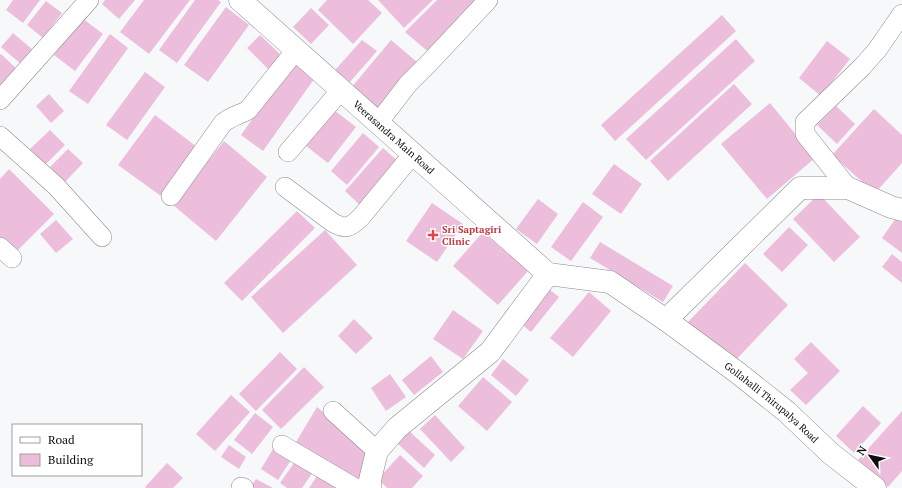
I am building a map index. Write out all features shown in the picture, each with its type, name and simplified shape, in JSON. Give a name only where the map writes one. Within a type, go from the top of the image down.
[{"type":"street","points":[[0,100],[89,0]]},
{"type":"street","name":"Veerasandra Main Road","points":[[240,0],[548,274]]},
{"type":"street","points":[[378,123],[408,84],[488,0]]},
{"type":"street","points":[[848,188],[805,134],[805,122],[862,67],[877,50],[902,14]]},
{"type":"street","points":[[171,196],[223,123],[228,118],[248,110],[296,50]]},
{"type":"street","points":[[288,152],[341,90]]},
{"type":"street","points":[[0,136],[56,186],[102,237]]},
{"type":"street","points":[[285,187],[332,222],[340,226],[348,227],[361,217],[413,154]]},
{"type":"street","points":[[666,320],[800,188],[848,188],[890,207],[902,210]]},
{"type":"street","points":[[370,488],[370,480],[377,451],[397,428],[490,352],[548,274]]},
{"type":"street","name":"Gollahalli Thirupalya Road","points":[[548,274],[610,282],[666,320],[738,373],[787,412],[830,453],[875,488]]},
{"type":"street","points":[[333,411],[377,451]]},
{"type":"street","points":[[282,444],[355,488]]},
{"type":"building","points":[[13,0],[40,0],[23,23],[6,10]]},
{"type":"building","points":[[105,0],[135,0],[119,19],[102,4]]},
{"type":"building","points":[[144,0],[190,0],[149,54],[120,32]]},
{"type":"building","points":[[195,0],[218,0],[221,2],[177,63],[159,50]]},
{"type":"building","points":[[327,0],[368,0],[382,13],[353,44],[318,10]]},
{"type":"building","points":[[378,0],[433,0],[404,28]]},
{"type":"building","points":[[437,0],[481,0],[432,55],[405,32]]},
{"type":"building","points":[[46,1],[62,13],[43,38],[27,25]]},
{"type":"building","points":[[226,7],[249,25],[208,82],[184,65]]},
{"type":"building","points":[[311,8],[329,25],[311,44],[293,27]]},
{"type":"building","points":[[722,15],[736,31],[615,141],[601,125]]},
{"type":"building","points":[[82,18],[103,34],[75,71],[54,55]]},
{"type":"building","points":[[13,33],[33,50],[21,64],[1,47]]},
{"type":"building","points":[[110,34],[128,48],[88,104],[69,91]]},
{"type":"building","points":[[260,35],[281,55],[268,69],[247,48]]},
{"type":"building","points":[[736,39],[755,61],[646,160],[626,139]]},
{"type":"building","points":[[362,40],[377,51],[350,82],[335,70]]},
{"type":"building","points":[[391,40],[417,62],[377,109],[351,88]]},
{"type":"building","points":[[827,41],[850,59],[821,96],[799,78]]},
{"type":"building","points":[[1,54],[19,71],[0,91],[0,55]]},
{"type":"building","points":[[295,59],[317,75],[263,151],[241,135]]},
{"type":"building","points":[[145,72],[165,87],[127,140],[106,125]]},
{"type":"building","points":[[734,84],[752,104],[668,181],[650,161]]},
{"type":"building","points":[[49,94],[64,111],[51,123],[36,106]]},
{"type":"building","points":[[770,103],[815,158],[767,199],[721,144]]},
{"type":"building","points":[[836,106],[855,124],[837,144],[817,125]]},
{"type":"building","points":[[330,107],[356,127],[328,163],[301,142]]},
{"type":"building","points":[[874,109],[902,135],[902,163],[875,193],[832,155]]},
{"type":"building","points":[[155,115],[197,147],[161,196],[118,165]]},
{"type":"building","points":[[50,130],[65,145],[45,165],[30,149]]},
{"type":"building","points":[[363,133],[379,147],[347,185],[331,171]]},
{"type":"building","points":[[224,141],[267,177],[216,241],[173,205]]},
{"type":"building","points":[[383,148],[401,164],[362,207],[345,191]]},
{"type":"building","points":[[68,149],[83,163],[65,182],[50,167]]},
{"type":"building","points":[[614,164],[642,184],[621,214],[592,194]]},
{"type":"building","points":[[9,169],[54,214],[14,254],[0,240],[0,179]]},
{"type":"building","points":[[819,194],[860,237],[834,262],[793,219]]},
{"type":"building","points":[[538,199],[558,214],[537,244],[516,229]]},
{"type":"building","points":[[583,202],[603,217],[571,261],[551,247]]},
{"type":"building","points":[[432,203],[463,224],[437,262],[406,241]]},
{"type":"building","points":[[297,211],[315,228],[242,301],[224,283]]},
{"type":"building","points":[[896,218],[902,222],[902,253],[882,238]]},
{"type":"building","points":[[56,220],[73,239],[56,253],[40,234]]},
{"type":"building","points":[[789,227],[808,245],[782,272],[763,254]]},
{"type":"building","points":[[325,230],[357,265],[283,333],[251,297]]},
{"type":"building","points":[[483,232],[528,271],[498,305],[453,266]]},
{"type":"building","points":[[600,242],[673,286],[663,302],[590,258]]},
{"type":"building","points":[[892,254],[902,262],[902,283],[882,267]]},
{"type":"building","points":[[745,263],[788,305],[731,365],[687,323]]},
{"type":"building","points":[[549,289],[559,297],[531,332],[521,324]]},
{"type":"building","points":[[589,292],[611,311],[573,357],[550,338]]},
{"type":"building","points":[[453,310],[483,331],[463,359],[433,339]]},
{"type":"building","points":[[354,319],[373,338],[356,354],[338,336]]},
{"type":"building","points":[[811,342],[840,371],[806,405],[790,390],[808,373],[794,359]]},
{"type":"building","points":[[280,352],[297,369],[256,411],[239,394]]},
{"type":"building","points":[[431,356],[443,372],[414,395],[402,380]]},
{"type":"building","points":[[503,359],[529,380],[516,396],[491,375]]},
{"type":"building","points":[[304,367],[324,387],[281,429],[262,410]]},
{"type":"building","points":[[390,374],[406,397],[386,411],[371,388]]},
{"type":"building","points":[[483,377],[512,402],[487,431],[458,406]]},
{"type":"building","points":[[231,395],[250,412],[215,451],[196,434]]},
{"type":"building","points":[[863,406],[881,423],[854,453],[836,436]]},
{"type":"building","points":[[317,407],[374,455],[366,488],[293,447]]},
{"type":"building","points":[[902,411],[902,471],[888,487],[858,460]]},
{"type":"building","points":[[255,413],[273,427],[252,454],[234,440]]},
{"type":"building","points":[[435,415],[465,448],[451,462],[420,429]]},
{"type":"building","points":[[408,430],[435,455],[424,468],[397,443]]},
{"type":"building","points":[[229,445],[246,457],[239,469],[221,457]]},
{"type":"building","points":[[273,449],[291,460],[278,480],[261,469]]},
{"type":"building","points":[[400,455],[423,476],[412,488],[387,488],[378,479]]},
{"type":"building","points":[[296,460],[313,472],[302,488],[287,488],[280,483]]},
{"type":"building","points":[[167,463],[183,478],[173,488],[146,488],[145,487]]},
{"type":"building","points":[[319,473],[343,488],[309,488]]},
{"type":"building","points":[[256,479],[273,488],[250,488]]},
{"type":"place","name":"Sri Saptagiri Clinic","points":[[433,235]]}]
